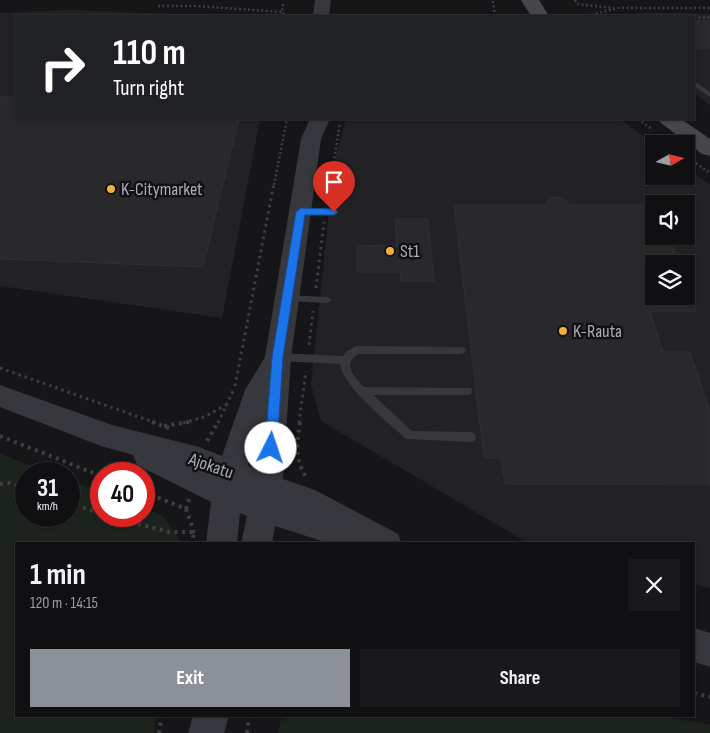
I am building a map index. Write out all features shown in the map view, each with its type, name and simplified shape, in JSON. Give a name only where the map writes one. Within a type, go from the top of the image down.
[{"type":"main road","points":[[530,0],[539,15]]},
{"type":"main road","points":[[550,0],[557,15]]},
{"type":"main road","points":[[695,119],[710,130]]},
{"type":"main road","points":[[669,120],[710,149]]},
{"type":"street","points":[[321,15],[323,0]]},
{"type":"street","points":[[256,542],[266,498],[278,357],[301,212],[309,129],[319,120]]},
{"type":"street","points":[[212,538],[231,485],[243,433],[257,393],[278,357]]},
{"type":"street","name":"Ajokatu","points":[[0,396],[112,437],[194,481],[231,485],[266,498],[300,522],[378,542]]},
{"type":"street","name":"Ajokatu","points":[[266,498],[304,500],[382,542]]},
{"type":"street","points":[[695,645],[710,650]]},
{"type":"street","points":[[205,733],[206,717]]},
{"type":"street","points":[[205,733],[210,717]]},
{"type":"lane","points":[[695,84],[710,95]]},
{"type":"lane","points":[[301,212],[329,212]]},
{"type":"lane","points":[[286,298],[327,300]]},
{"type":"lane","points":[[461,350],[356,350],[350,353],[346,360],[345,372],[348,378],[410,436],[471,437]]},
{"type":"lane","points":[[278,357],[346,360]]},
{"type":"lane","points":[[362,391],[466,392]]},
{"type":"path","points":[[575,0],[577,4],[618,8],[710,8]]},
{"type":"path","points":[[493,1],[495,15]]},
{"type":"path","points":[[283,4],[282,12],[284,15]]},
{"type":"path","points":[[158,6],[196,6],[282,12]]},
{"type":"path","points":[[590,15],[618,8]]},
{"type":"path","points":[[695,18],[710,18]]},
{"type":"path","points":[[0,368],[164,426],[187,424],[214,414],[226,405],[236,384],[287,120]]},
{"type":"path","points":[[304,500],[307,478],[299,466],[296,451],[315,300],[329,212],[329,181],[340,120]]},
{"type":"path","points":[[0,436],[90,472]]},
{"type":"path","points":[[0,484],[15,485]]},
{"type":"path","points":[[155,496],[186,509],[212,538]]},
{"type":"path","points":[[150,527],[169,532],[212,538]]},
{"type":"path","points":[[199,542],[212,538]]},
{"type":"path","points":[[695,693],[710,697]]},
{"type":"path","points":[[159,733],[162,717]]},
{"type":"path","points":[[247,733],[250,717]]},
{"type":"shaded area","name":"K-Citymarket","points":[[70,10],[199,15],[15,15],[15,120],[260,120],[222,318],[0,286],[0,13]]},
{"type":"shaded area","points":[[653,13],[710,14],[710,105],[695,94],[695,15],[614,15]]},
{"type":"shaded area","points":[[346,120],[621,120],[645,137],[645,185],[695,185],[695,174],[710,185],[710,588],[695,584],[695,542],[527,542],[321,421],[311,384],[334,163]]},
{"type":"shaded area","points":[[0,454],[21,462],[15,462],[15,527],[80,527],[80,484],[90,488],[90,527],[155,527],[155,512],[162,515],[182,542],[15,542],[15,717],[156,717],[154,733],[0,733]]},
{"type":"shaded area","points":[[282,717],[667,717],[710,725],[710,733],[278,733]]},
{"type":"building","points":[[695,21],[710,21],[710,48],[695,48]]},
{"type":"building","name":"K-Citymarket","points":[[0,96],[15,97],[15,120],[239,120],[203,267],[0,259]]},
{"type":"building","name":"K-Rauta","points":[[551,198],[563,198],[571,205],[645,205],[645,245],[672,245],[676,255],[645,255],[645,305],[694,305],[696,311],[650,311],[663,352],[690,352],[710,411],[710,485],[505,484],[501,458],[484,458],[454,205],[546,205],[547,201]]},
{"type":"building","points":[[395,219],[428,219],[434,281],[401,281],[400,272],[357,272],[357,246],[397,245]]},
{"type":"place","name":"K-Citymarket","points":[[111,189]]},
{"type":"place","name":"St1","points":[[390,251]]},
{"type":"place","name":"K-Rauta","points":[[563,331]]},
{"type":"route","points":[[271,448],[278,357],[301,212],[334,212]]}]
